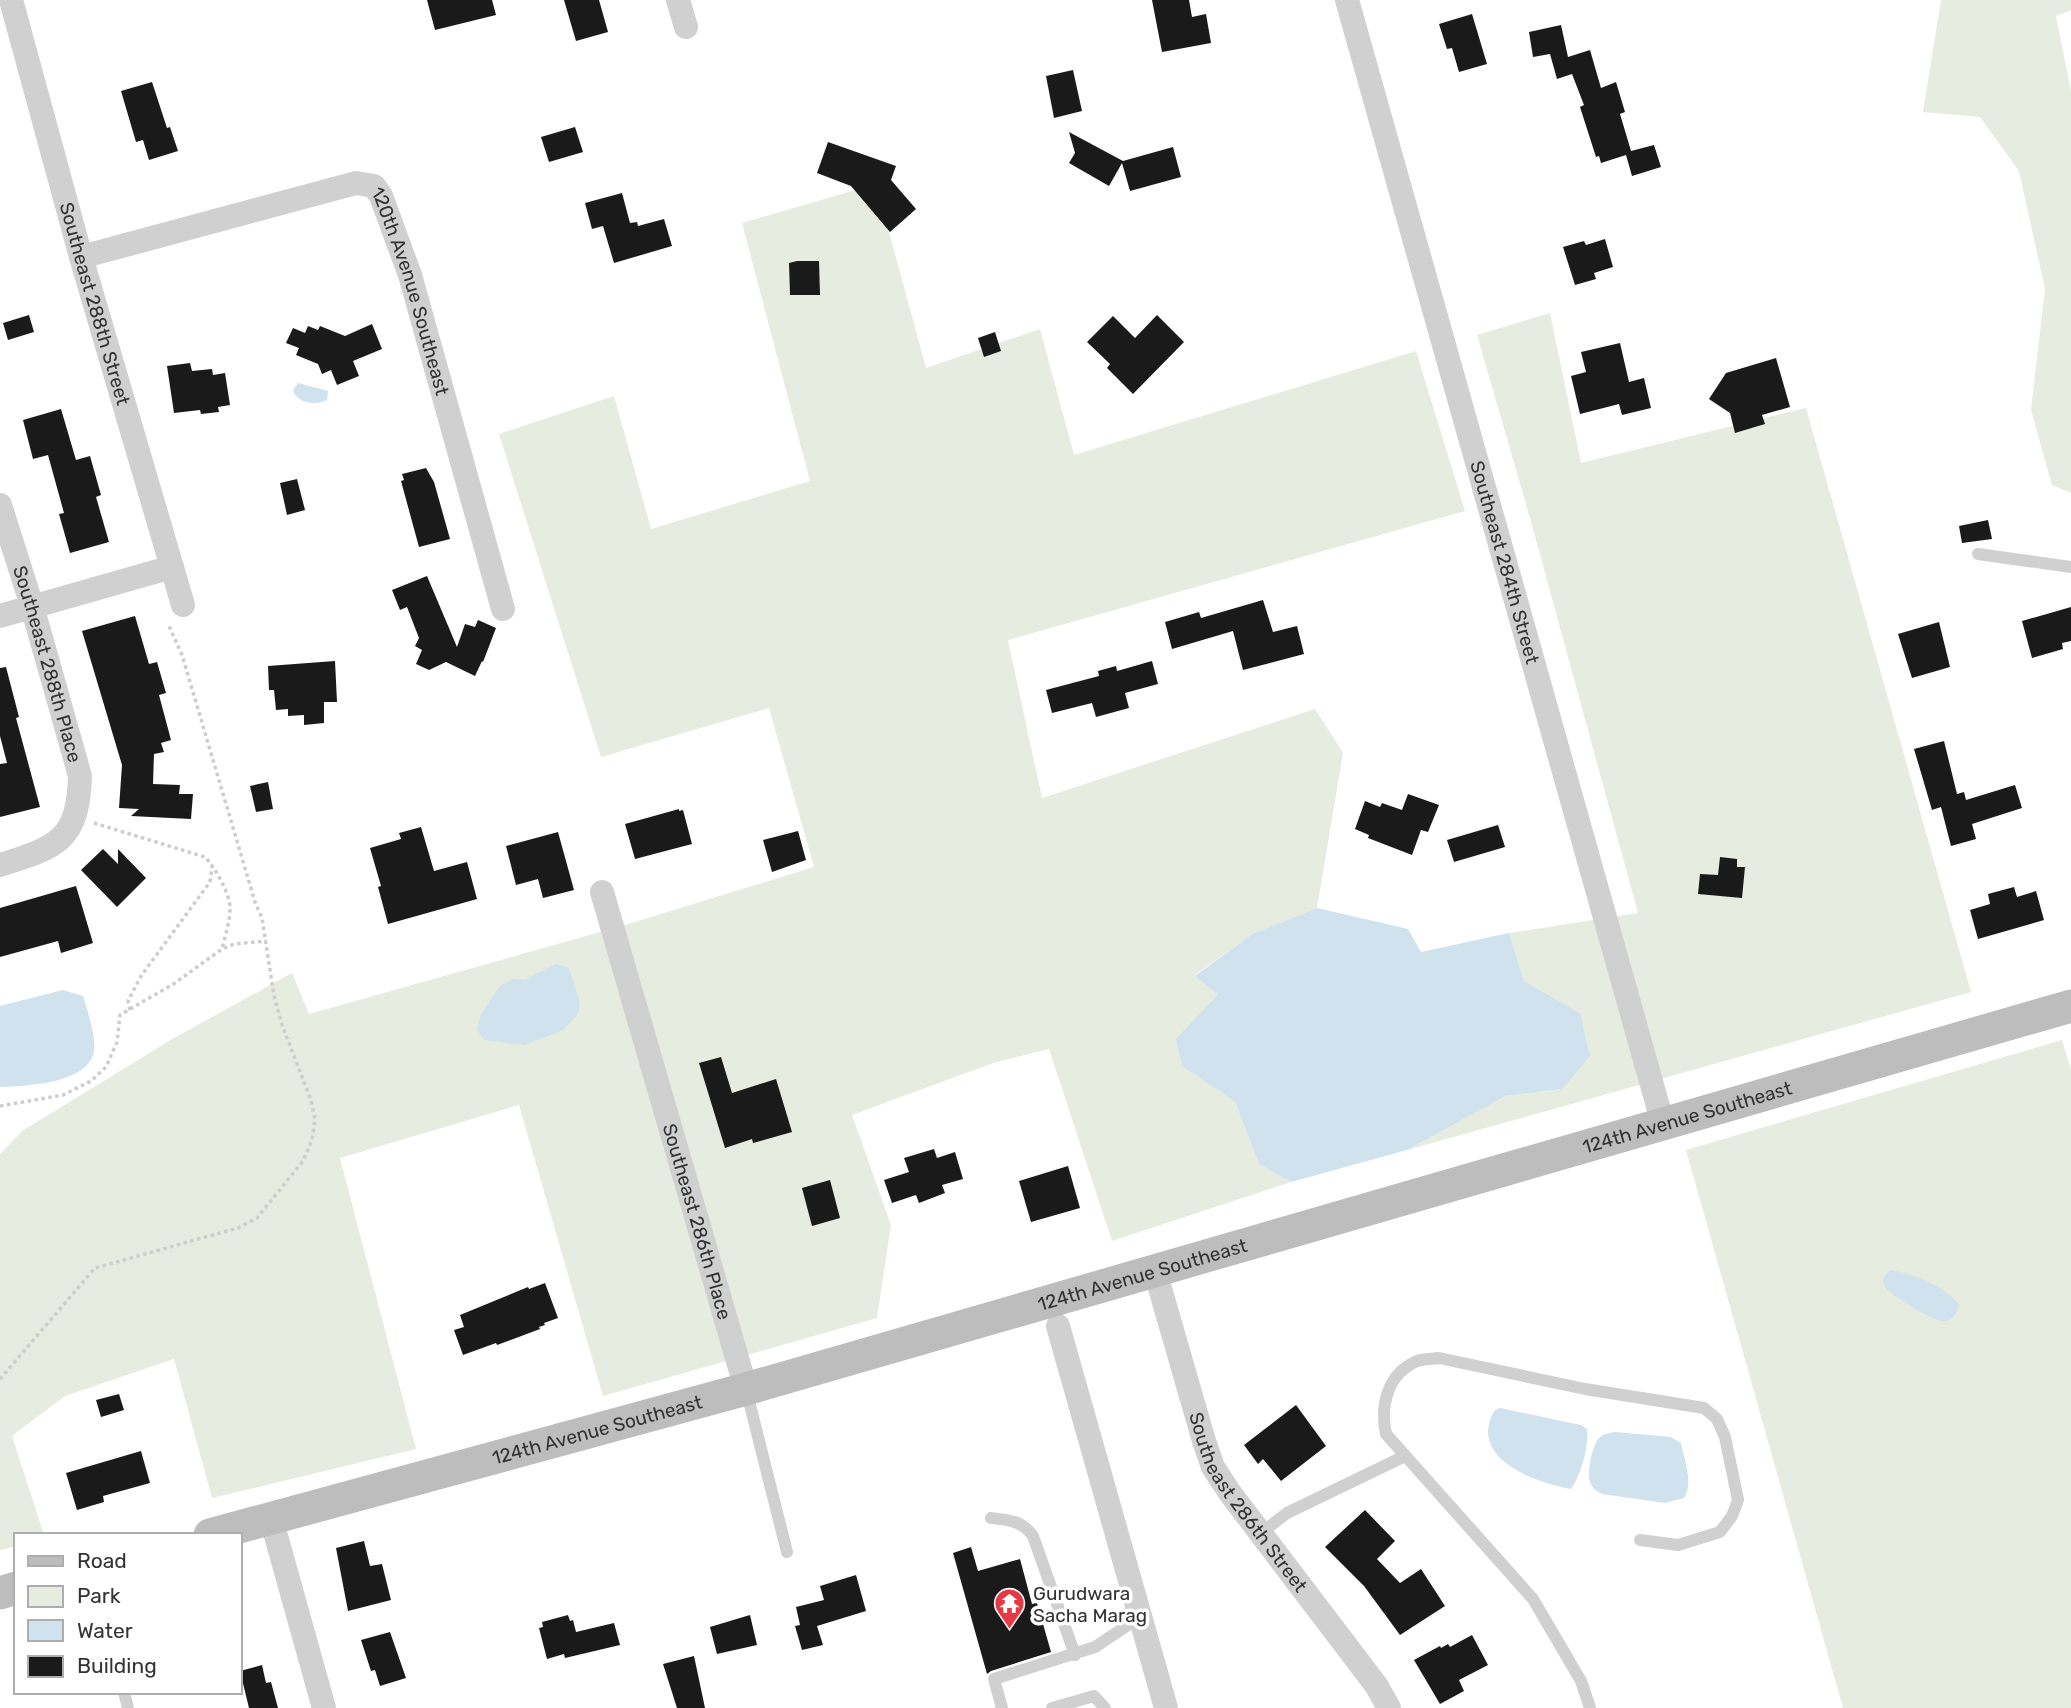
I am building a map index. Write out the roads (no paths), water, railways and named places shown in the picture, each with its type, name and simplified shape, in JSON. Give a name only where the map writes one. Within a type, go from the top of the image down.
[{"type":"street","name":"Southeast 288th Street","points":[[10,0],[81,257],[183,605]]},
{"type":"street","points":[[678,0],[686,27]]},
{"type":"street","name":"Southeast 284th Street","points":[[1347,0],[1663,1124]]},
{"type":"street","name":"120th Avenue Southeast","points":[[81,257],[356,183],[374,186],[381,196],[410,275],[503,609]]},
{"type":"street","name":"Southeast 288th Place","points":[[0,505],[80,776],[82,824],[60,841],[35,854],[0,865]]},
{"type":"street","points":[[0,616],[172,567]]},
{"type":"street","name":"Southeast 286th Place","points":[[602,892],[746,1389]]},
{"type":"street","name":"124th Avenue Southeast","points":[[217,1533],[746,1389],[2071,1006]]},
{"type":"street","name":"Southeast 286th Street","points":[[1155,1271],[1213,1467],[1376,1685],[1389,1708]]},
{"type":"street","points":[[1058,1326],[1166,1708]]},
{"type":"street","points":[[271,1518],[324,1708]]},
{"type":"lane","points":[[1978,554],[2071,567]]},
{"type":"lane","points":[[1590,1708],[1581,1681],[1533,1599],[1386,1434],[1383,1420],[1386,1396],[1391,1383],[1417,1361],[1439,1358],[1585,1390],[1704,1408],[1717,1419],[1725,1437],[1738,1500],[1732,1516],[1720,1532],[1678,1545],[1640,1540]]},
{"type":"lane","name":"Southeast 286th Place","points":[[746,1389],[787,1552]]},
{"type":"lane","points":[[1261,1533],[1287,1513],[1405,1455]]},
{"type":"lane","points":[[991,1518],[1014,1520],[1026,1527],[1033,1536],[1074,1655]]},
{"type":"lane","points":[[1002,1708],[994,1679],[1096,1647],[1140,1617]]},
{"type":"lane","points":[[1052,1708],[1094,1696],[1105,1708]]},
{"type":"water","points":[[298,383],[328,391],[327,400],[312,403],[298,398],[293,390]]},
{"type":"water","points":[[1317,908],[1408,929],[1421,952],[1509,933],[1524,981],[1580,1013],[1590,1056],[1562,1089],[1506,1096],[1407,1150],[1291,1182],[1259,1164],[1235,1102],[1182,1066],[1176,1039],[1218,995],[1195,976],[1252,934]]},
{"type":"water","points":[[556,964],[569,968],[580,1003],[578,1014],[563,1030],[525,1045],[485,1040],[477,1030],[481,1014],[500,986],[512,979],[524,980]]},
{"type":"water","points":[[63,990],[83,996],[94,1042],[93,1055],[87,1065],[66,1078],[52,1082],[0,1087],[0,1006]]},
{"type":"water","points":[[1890,1270],[1909,1274],[1946,1292],[1959,1305],[1955,1315],[1951,1319],[1940,1321],[1895,1295],[1883,1282]]},
{"type":"water","points":[[1500,1408],[1581,1425],[1587,1429],[1583,1460],[1571,1489],[1524,1474],[1497,1455],[1490,1442],[1488,1428],[1494,1411]]},
{"type":"water","points":[[1615,1432],[1671,1437],[1681,1443],[1688,1478],[1684,1498],[1665,1503],[1602,1494],[1594,1489],[1589,1472],[1594,1447],[1601,1437]]},
{"type":"place","name":"Gurudwara Sacha Marag","points":[[1010,1631]]}]
